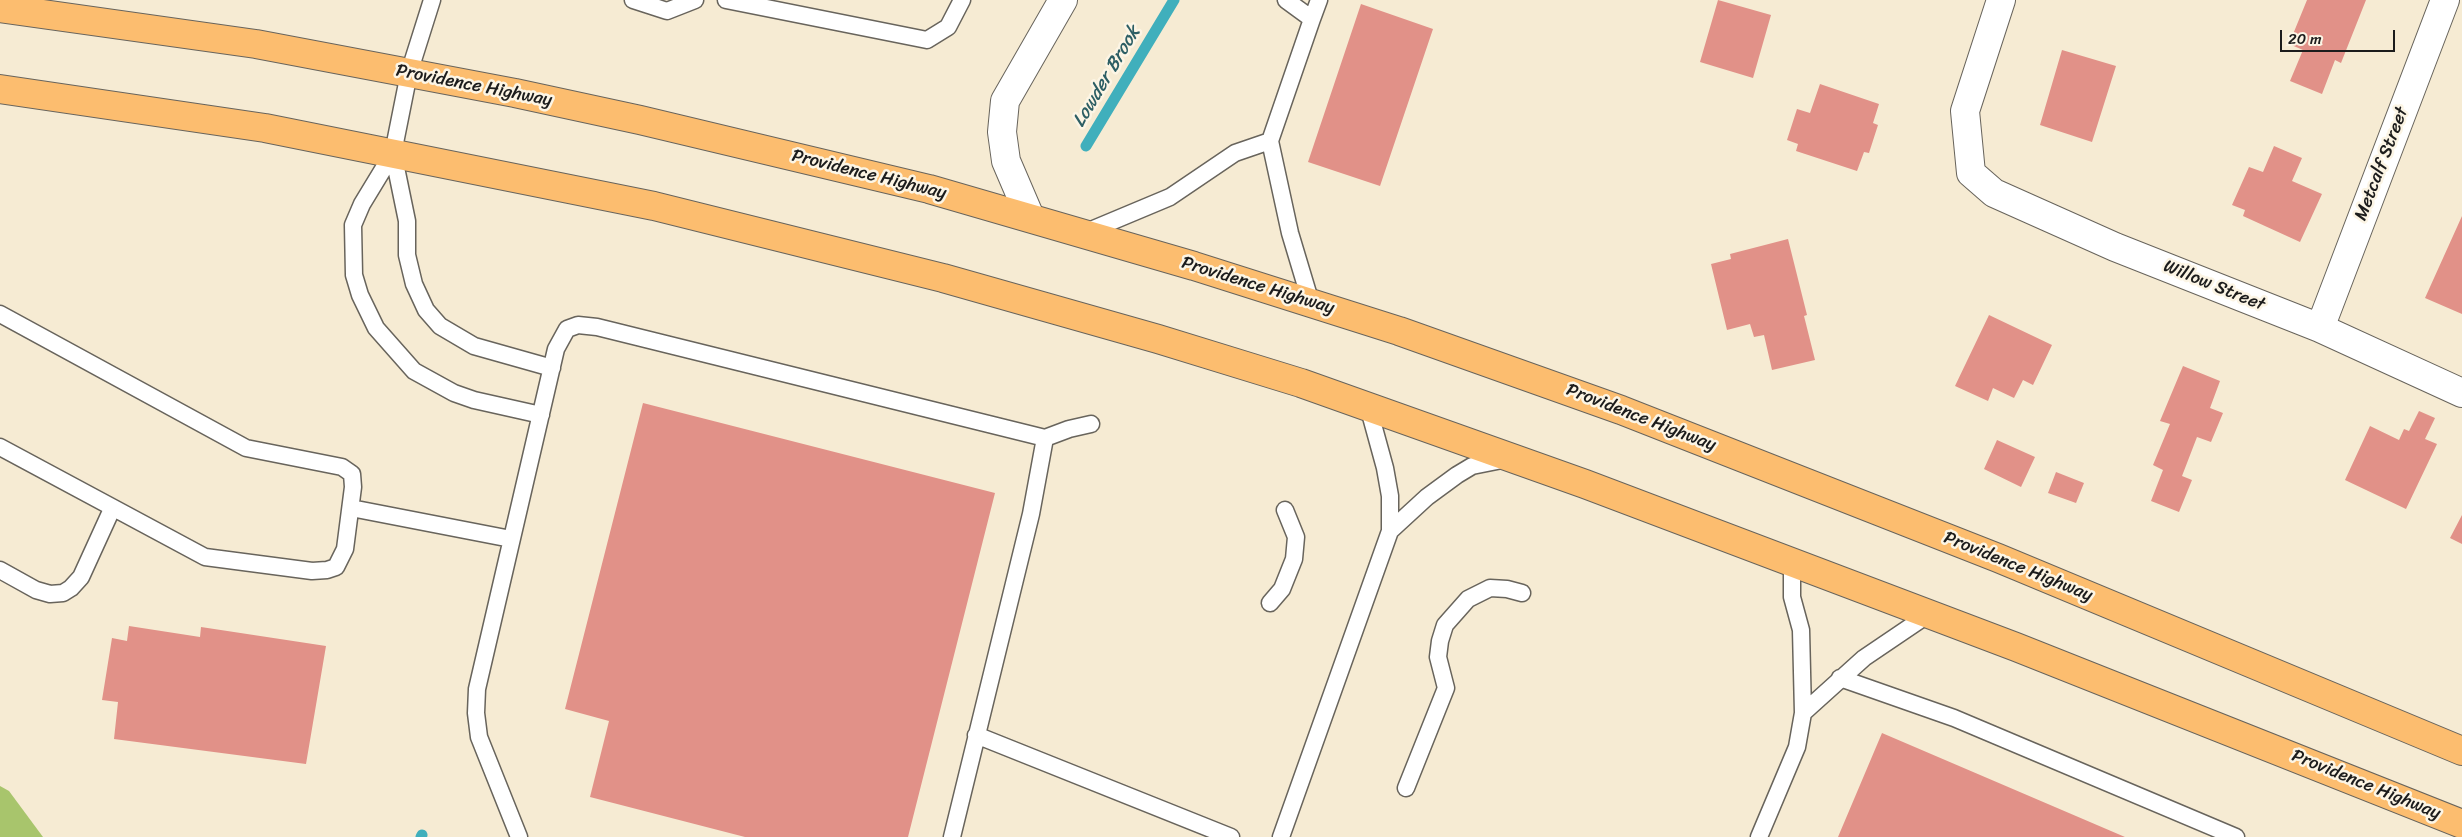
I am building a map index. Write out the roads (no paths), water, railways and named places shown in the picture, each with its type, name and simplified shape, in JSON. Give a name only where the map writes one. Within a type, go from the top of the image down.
[{"type":"highway","name":"Providence Highway","points":[[0,8],[256,44],[524,95],[688,130],[883,177],[1084,233],[1311,302],[1545,382],[1766,466],[1998,558],[2462,751]]},
{"type":"highway","name":"Providence Highway","points":[[0,89],[236,123],[663,208],[943,278],[1158,340],[1368,406],[1792,561],[2462,824]]},
{"type":"street","points":[[1030,217],[1006,161],[1002,132],[1005,101],[1063,0]]},
{"type":"street","name":"Willow Street","points":[[2001,0],[1965,111],[1971,173],[1994,193],[2090,235],[2320,328],[2462,392]]},
{"type":"street","name":"Metcalf Street","points":[[2320,328],[2444,0]]},
{"type":"lane","points":[[432,0],[409,73],[393,153],[362,204],[353,225],[354,275],[360,294],[376,328],[414,371],[431,381],[474,400],[541,415]]},
{"type":"lane","points":[[633,0],[667,11],[695,0]]},
{"type":"lane","points":[[726,0],[927,40],[948,27],[962,0]]},
{"type":"lane","points":[[1286,0],[1312,20]]},
{"type":"lane","points":[[1311,302],[1290,233],[1270,140],[1320,0]]},
{"type":"lane","points":[[1084,233],[1170,197],[1235,153],[1270,140]]},
{"type":"lane","points":[[393,153],[406,221],[407,254],[414,284],[426,310],[440,326],[474,346],[552,368]]},
{"type":"lane","points":[[0,314],[246,448],[342,467],[352,474],[353,487],[345,550],[336,567],[312,571],[205,557],[0,448]]},
{"type":"lane","points":[[519,837],[480,737],[476,713],[477,689],[556,349],[567,329],[578,325],[597,327],[1045,438],[1069,428],[1091,424]]},
{"type":"lane","points":[[1281,837],[1390,531],[1390,496],[1386,468],[1368,406]]},
{"type":"lane","points":[[952,837],[1031,514],[1045,438]]},
{"type":"lane","points":[[1390,531],[1427,497],[1472,466],[1513,458]]},
{"type":"lane","points":[[351,508],[512,539]]},
{"type":"lane","points":[[0,570],[36,590],[50,594],[63,593],[71,588],[81,577],[112,509]]},
{"type":"lane","points":[[1270,603],[1282,589],[1294,559],[1296,538],[1285,510]]},
{"type":"lane","points":[[1759,837],[1797,747],[1803,713],[1801,630],[1792,597],[1792,561]]},
{"type":"lane","points":[[1406,788],[1446,688],[1438,656],[1445,625],[1468,600],[1490,588],[1507,588],[1522,593]]},
{"type":"lane","points":[[1803,713],[1864,658],[1929,614]]},
{"type":"lane","points":[[1840,678],[1954,718],[2236,837]]},
{"type":"lane","points":[[976,735],[1231,837]]},
{"type":"waterway","name":"Lowder Brook","points":[[1086,146],[1174,0]]}]
